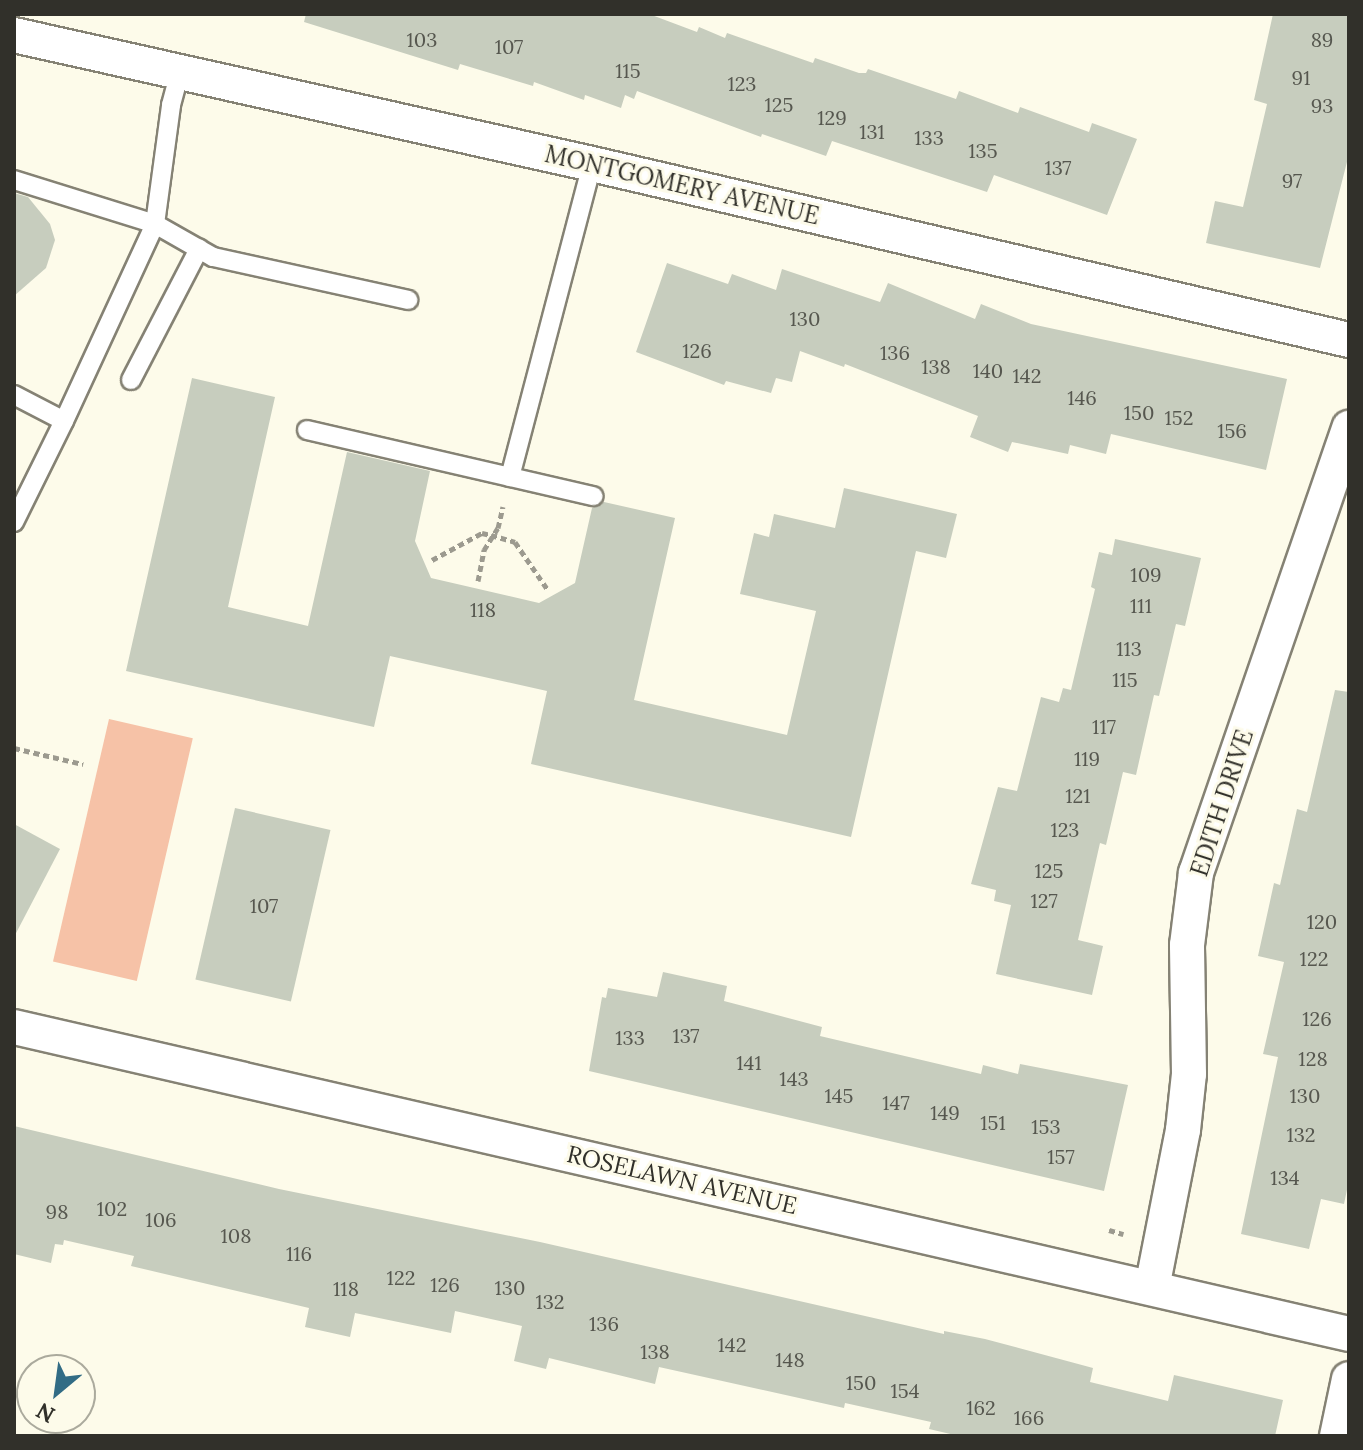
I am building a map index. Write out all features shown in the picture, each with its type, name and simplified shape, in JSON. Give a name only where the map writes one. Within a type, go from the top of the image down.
[{"type":"street","name":"MONTGOMERY AVENUE","points":[[14,35],[592,164],[1349,340]]},
{"type":"street","name":"EDITH DRIVE","points":[[1152,1288],[1183,1130],[1189,1074],[1187,945],[1196,873],[1349,428]]},
{"type":"street","name":"ROSELAWN AVENUE","points":[[14,1027],[1349,1334]]},
{"type":"street","points":[[1337,1436],[1349,1379]]},
{"type":"lane","points":[[14,522],[155,224],[171,105],[180,72]]},
{"type":"lane","points":[[510,477],[592,164]]},
{"type":"lane","points":[[14,180],[155,224],[213,257],[408,300]]},
{"type":"lane","points":[[131,380],[199,249]]},
{"type":"lane","points":[[14,395],[64,421]]},
{"type":"lane","points":[[307,430],[594,496]]},
{"type":"path","points":[[478,581],[491,535],[498,528],[510,477]]},
{"type":"path","points":[[432,560],[482,533],[491,535],[515,542],[548,590]]},
{"type":"path","points":[[14,748],[83,764]]},
{"type":"shaded area","points":[[109,719],[193,738],[137,981],[53,962]]},
{"type":"building","points":[[306,14],[649,14],[697,32],[699,27],[725,38],[727,33],[813,63],[815,58],[859,73],[866,73],[868,69],[956,99],[959,91],[1018,113],[1020,107],[1089,132],[1092,123],[1137,139],[1107,215],[994,175],[987,192],[832,141],[826,156],[762,134],[761,137],[637,91],[634,99],[625,95],[621,108],[585,95],[584,100],[534,82],[533,86],[460,64],[458,70],[304,22]]},
{"type":"building","points":[[1273,14],[1349,14],[1349,154],[1320,268],[1206,243],[1215,201],[1243,207],[1267,104],[1254,100]]},
{"type":"building","points":[[14,193],[28,197],[50,224],[55,240],[46,268],[14,296]]},
{"type":"building","points":[[667,263],[728,284],[732,274],[776,290],[782,269],[880,302],[888,283],[975,319],[981,304],[1031,324],[1287,379],[1266,470],[1111,434],[1106,454],[1070,445],[1068,454],[1012,442],[1008,452],[970,437],[978,416],[845,364],[844,367],[800,351],[792,382],[776,378],[771,393],[726,381],[724,385],[636,352]]},
{"type":"building","points":[[192,378],[275,397],[228,607],[308,626],[347,452],[430,471],[415,541],[431,578],[539,603],[575,583],[592,508],[604,502],[675,518],[634,700],[787,735],[816,611],[740,594],[754,533],[769,537],[774,514],[835,528],[844,488],[957,514],[946,558],[916,551],[851,837],[531,764],[547,691],[390,656],[374,727],[126,671]]},
{"type":"building","points":[[1115,539],[1201,558],[1185,626],[1176,624],[1159,696],[1154,695],[1136,775],[1123,772],[1106,845],[1100,843],[1078,940],[1103,946],[1092,995],[996,974],[1011,905],[994,901],[996,890],[971,884],[998,787],[1017,791],[1041,697],[1059,702],[1063,688],[1071,690],[1095,589],[1091,587],[1099,552],[1112,555]]},
{"type":"building","points":[[1335,690],[1349,692],[1349,1180],[1344,1204],[1321,1199],[1309,1249],[1241,1234],[1278,1057],[1263,1054],[1284,962],[1258,956],[1274,883],[1280,885],[1297,809],[1307,812]]},
{"type":"building","points":[[235,808],[330,830],[291,1002],[195,979]]},
{"type":"building","points":[[14,824],[60,849],[14,937]]},
{"type":"building","points":[[663,972],[727,986],[724,1001],[822,1027],[820,1036],[981,1074],[983,1065],[1018,1074],[1020,1064],[1128,1085],[1104,1191],[589,1071],[602,997],[606,998],[608,988],[657,997]]},
{"type":"building","points":[[14,1126],[279,1189],[540,1242],[944,1334],[944,1331],[985,1339],[1093,1368],[1090,1382],[1168,1401],[1174,1375],[1283,1400],[1275,1436],[959,1436],[929,1429],[931,1422],[845,1403],[844,1408],[659,1367],[655,1384],[549,1358],[546,1369],[514,1361],[522,1326],[455,1311],[451,1333],[355,1313],[350,1337],[305,1327],[309,1308],[131,1266],[134,1256],[64,1240],[63,1245],[55,1244],[51,1263],[14,1254]]}]
